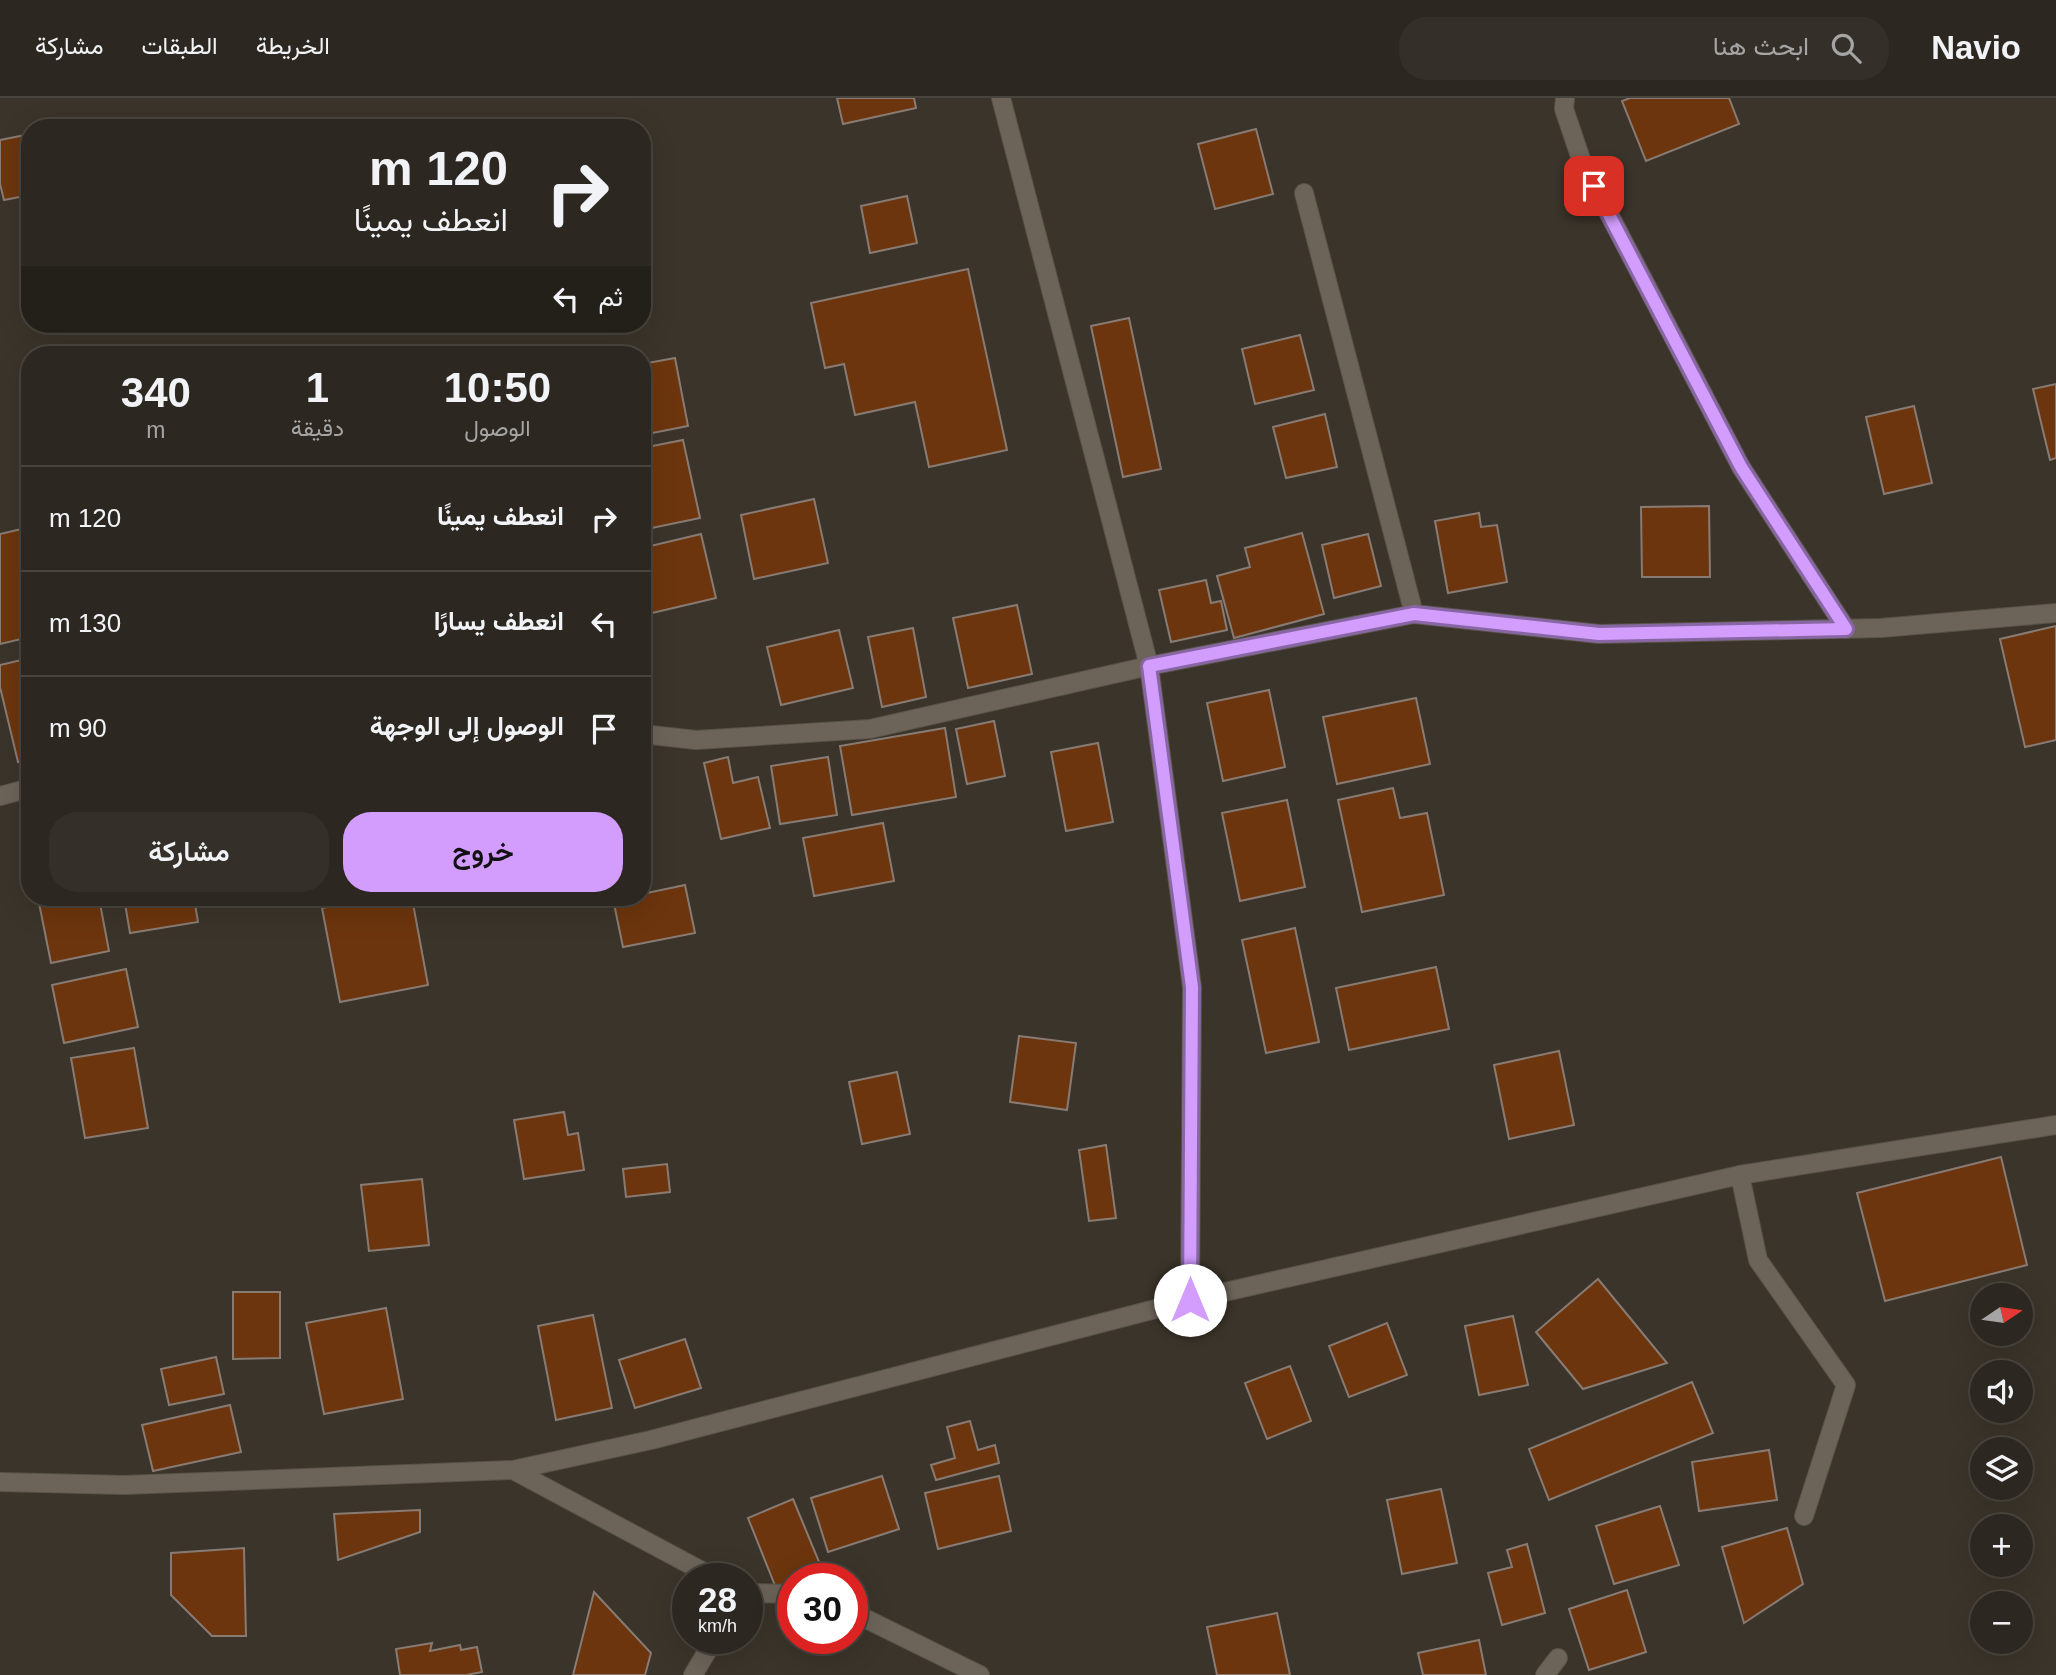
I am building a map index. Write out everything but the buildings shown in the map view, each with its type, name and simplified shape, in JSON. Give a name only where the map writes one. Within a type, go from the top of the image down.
[{"type":"street","points":[[1001,98],[1149,666],[1192,987],[1190,1300]]},
{"type":"street","points":[[1565,98],[1564,109],[1582,162],[1741,467],[1846,629]]},
{"type":"street","points":[[1304,193],[1414,614]]},
{"type":"street","points":[[651,735],[696,740],[870,729],[1149,666],[1414,614],[1599,634],[1846,629],[2056,612]]},
{"type":"street","points":[[0,796],[21,790]]},
{"type":"street","points":[[0,1482],[124,1485],[513,1470],[651,1440],[1190,1300],[1740,1175],[2056,1125]]},
{"type":"street","points":[[1740,1175],[1758,1260],[1846,1385],[1804,1516]]},
{"type":"street","points":[[513,1470],[687,1563]]},
{"type":"street","points":[[868,1620],[980,1675]]},
{"type":"street","points":[[693,1675],[705,1654]]},
{"type":"street","points":[[1545,1675],[1558,1658]]},
{"type":"route","points":[[1190,1300],[1192,987],[1149,666],[1414,614],[1599,634],[1846,629],[1741,467],[1594,186]]}]
